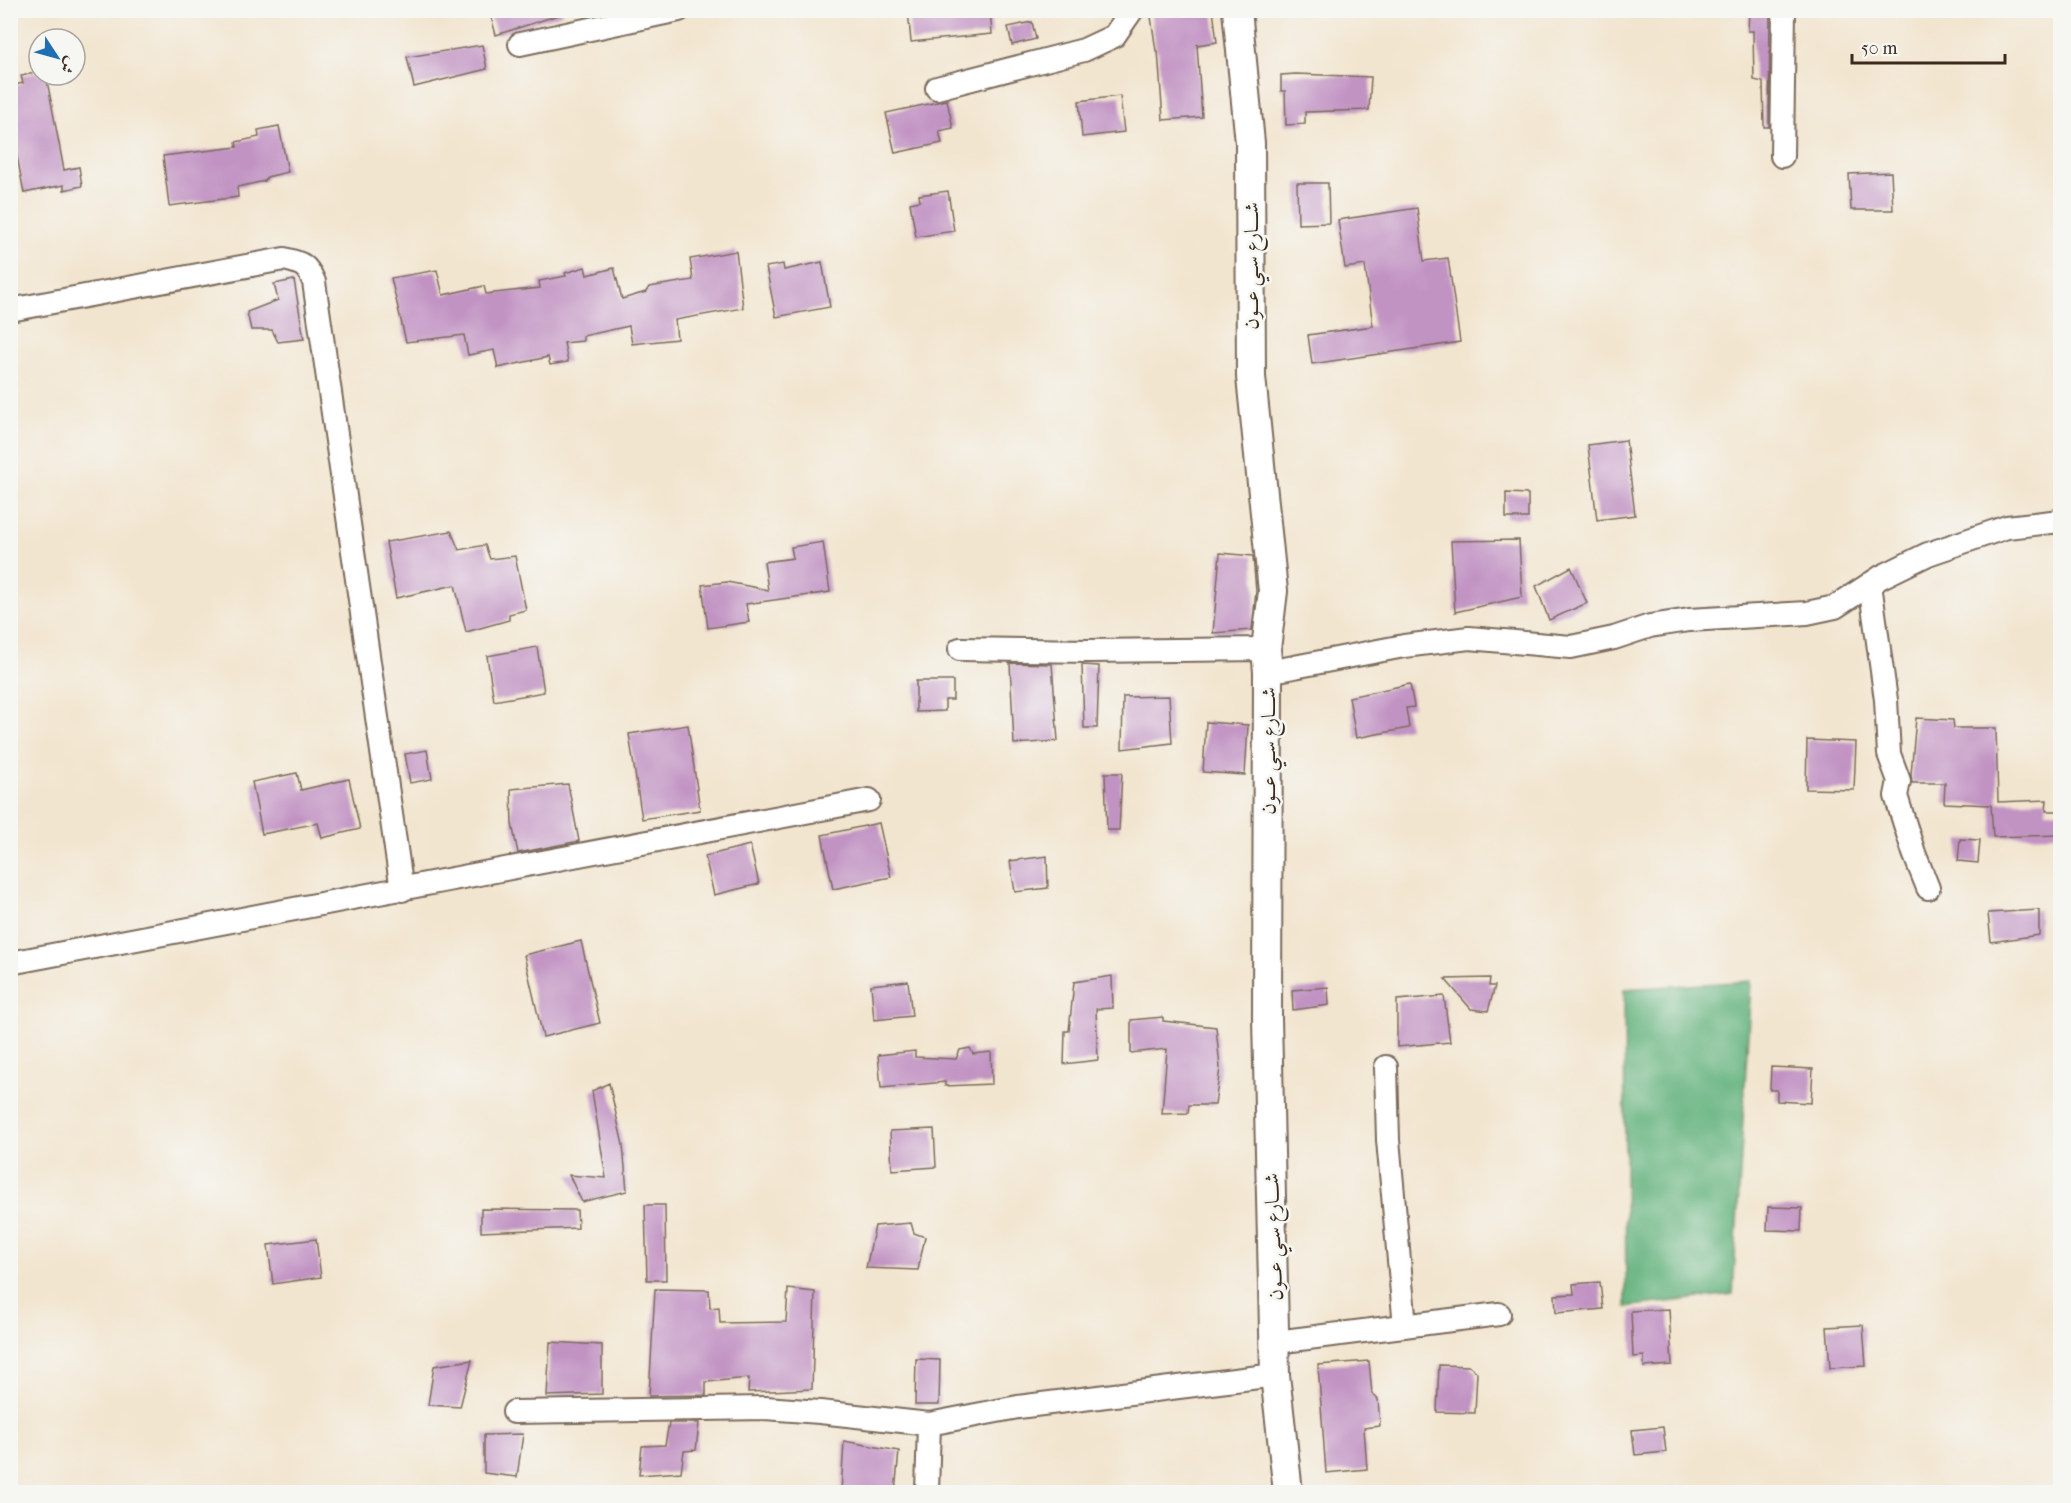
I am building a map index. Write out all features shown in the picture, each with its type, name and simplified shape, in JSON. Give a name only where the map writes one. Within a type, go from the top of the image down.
[{"type":"street","points":[[937,88],[1084,51],[1114,36],[1132,10]]},
{"type":"street","name":"شــــارع ســي عـــون","points":[[1237,10],[1250,143],[1251,377],[1273,591],[1267,660],[1267,1018],[1275,1375],[1288,1492]]},
{"type":"street","points":[[1782,156],[1784,10]]},
{"type":"street","points":[[520,44],[673,11]]},
{"type":"street","points":[[10,310],[284,259],[298,262],[308,268],[314,282],[331,394],[402,890]]},
{"type":"street","points":[[960,649],[1088,651],[1267,660],[1469,638],[1571,647],[1614,638],[1650,626],[1689,620],[1807,613],[1835,608],[1881,577],[1928,555],[2007,527],[2061,521]]},
{"type":"street","points":[[1870,584],[1886,700],[1889,754],[1899,781],[1896,796],[1928,888]]},
{"type":"street","points":[[10,963],[869,800]]},
{"type":"street","points":[[1386,1068],[1388,1140],[1405,1326]]},
{"type":"street","points":[[1276,1342],[1499,1314]]},
{"type":"street","points":[[514,1412],[765,1408],[929,1424],[1018,1407],[1275,1375]]},
{"type":"street","points":[[927,1492],[929,1424]]},
{"type":"green space","points":[[1751,981],[1733,1294],[1626,1307],[1624,989]]},
{"type":"building","points":[[489,10],[562,10],[562,14],[496,35]]},
{"type":"building","points":[[908,10],[990,10],[992,34],[911,42]]},
{"type":"building","points":[[1150,10],[1213,10],[1217,42],[1197,45],[1202,117],[1163,120],[1158,51],[1156,51]]},
{"type":"building","points":[[1749,12],[1770,12],[1769,127],[1764,127],[1763,82],[1754,80],[1753,31],[1748,31]]},
{"type":"building","points":[[1032,22],[1036,39],[1012,45],[1008,27]]},
{"type":"building","points":[[482,45],[487,69],[414,87],[407,57]]},
{"type":"building","points":[[27,75],[27,87],[48,87],[64,170],[79,167],[82,186],[64,190],[64,185],[24,193],[10,119],[10,86],[23,83],[21,76]]},
{"type":"building","points":[[1281,75],[1371,77],[1369,110],[1305,112],[1305,124],[1286,125],[1285,91],[1281,91]]},
{"type":"building","points":[[1120,96],[1124,132],[1082,137],[1079,101]]},
{"type":"building","points":[[947,100],[953,128],[939,131],[942,143],[895,153],[886,113]]},
{"type":"building","points":[[279,126],[288,172],[267,177],[265,181],[237,187],[238,197],[169,206],[163,156],[237,147],[236,142],[259,137],[258,130]]},
{"type":"building","points":[[1891,172],[1893,210],[1851,210],[1849,174]]},
{"type":"building","points":[[1297,183],[1328,183],[1329,223],[1298,224]]},
{"type":"building","points":[[948,191],[954,231],[916,237],[910,203],[920,201],[919,195]]},
{"type":"building","points":[[1417,208],[1424,261],[1448,258],[1460,342],[1312,364],[1308,335],[1373,326],[1365,265],[1345,268],[1338,220]]},
{"type":"building","points":[[736,251],[743,308],[675,320],[677,339],[632,344],[629,326],[583,336],[583,341],[564,343],[568,362],[550,365],[548,357],[498,368],[494,350],[468,355],[464,335],[406,342],[391,278],[437,270],[443,295],[484,286],[486,294],[540,288],[539,281],[566,276],[565,273],[585,267],[587,275],[614,268],[622,299],[646,292],[649,287],[693,280],[690,259]]},
{"type":"building","points":[[822,262],[830,307],[776,317],[766,267],[783,264],[784,270]]},
{"type":"building","points":[[294,280],[304,339],[278,342],[272,330],[251,330],[247,312],[278,300],[274,284]]},
{"type":"building","points":[[1626,440],[1635,515],[1597,520],[1588,445]]},
{"type":"building","points":[[1506,493],[1528,494],[1528,518],[1506,518]]},
{"type":"building","points":[[451,531],[459,550],[485,545],[490,559],[515,556],[526,610],[509,614],[509,620],[466,632],[455,585],[396,598],[386,542]]},
{"type":"building","points":[[1519,540],[1522,597],[1455,612],[1451,541]]},
{"type":"building","points":[[823,542],[830,592],[746,604],[749,622],[708,628],[702,585],[727,582],[768,590],[764,562],[793,558],[791,547]]},
{"type":"building","points":[[1220,553],[1253,556],[1256,591],[1252,630],[1213,633]]},
{"type":"building","points":[[1571,567],[1587,603],[1549,620],[1536,586]]},
{"type":"building","points":[[537,647],[544,692],[494,701],[487,656]]},
{"type":"building","points":[[1010,663],[1052,664],[1058,741],[1014,744]]},
{"type":"building","points":[[1082,665],[1099,666],[1097,728],[1084,728]]},
{"type":"building","points":[[916,681],[953,681],[953,700],[945,700],[945,711],[916,712]]},
{"type":"building","points":[[1410,684],[1414,707],[1406,708],[1409,728],[1356,738],[1349,697]]},
{"type":"building","points":[[1169,696],[1172,743],[1122,749],[1123,697]]},
{"type":"building","points":[[1916,718],[1953,720],[1954,728],[1996,728],[1998,802],[2047,800],[2046,811],[2061,811],[2061,835],[1993,837],[1991,805],[1944,803],[1945,783],[1912,783]]},
{"type":"building","points":[[1206,722],[1248,725],[1245,775],[1203,772]]},
{"type":"building","points":[[688,725],[700,810],[642,819],[629,734]]},
{"type":"building","points":[[1807,740],[1856,742],[1854,790],[1806,789]]},
{"type":"building","points":[[427,750],[432,779],[410,783],[405,754]]},
{"type":"building","points":[[297,773],[301,790],[349,779],[360,829],[322,838],[318,823],[262,834],[252,782]]},
{"type":"building","points":[[1105,773],[1122,773],[1119,830],[1107,830]]},
{"type":"building","points":[[568,784],[579,841],[518,853],[512,824],[511,789]]},
{"type":"building","points":[[879,823],[891,877],[833,889],[822,835]]},
{"type":"building","points":[[1960,839],[1980,840],[1978,863],[1958,861]]},
{"type":"building","points":[[750,845],[759,884],[714,895],[705,856]]},
{"type":"building","points":[[1047,856],[1048,888],[1015,892],[1010,861]]},
{"type":"building","points":[[2039,910],[2039,935],[1991,942],[1988,913]]},
{"type":"building","points":[[581,941],[600,1023],[543,1037],[524,955]]},
{"type":"building","points":[[1112,976],[1113,1008],[1096,1009],[1098,1060],[1064,1064],[1065,1031],[1069,1031],[1074,982]]},
{"type":"building","points":[[1490,978],[1489,986],[1495,986],[1488,1011],[1471,1009],[1445,979]]},
{"type":"building","points":[[908,981],[912,1016],[874,1020],[871,985]]},
{"type":"building","points":[[1328,987],[1329,1005],[1293,1010],[1292,990]]},
{"type":"building","points":[[1444,996],[1450,1042],[1397,1047],[1397,1000]]},
{"type":"building","points":[[1163,1017],[1163,1021],[1216,1027],[1220,1068],[1215,1105],[1189,1105],[1188,1113],[1162,1114],[1167,1049],[1131,1053],[1131,1020]]},
{"type":"building","points":[[970,1048],[973,1054],[991,1052],[992,1084],[945,1086],[945,1082],[881,1088],[878,1055],[915,1051],[915,1057],[956,1059],[960,1050]]},
{"type":"building","points":[[1771,1067],[1813,1069],[1811,1103],[1777,1101],[1777,1090],[1770,1090]]},
{"type":"building","points":[[609,1083],[623,1145],[627,1191],[582,1202],[569,1175],[606,1178],[592,1091]]},
{"type":"building","points":[[934,1129],[936,1167],[892,1170],[890,1131]]},
{"type":"building","points":[[645,1205],[665,1205],[666,1280],[647,1280]]},
{"type":"building","points":[[1768,1207],[1802,1208],[1801,1231],[1767,1230]]},
{"type":"building","points":[[481,1209],[577,1210],[578,1228],[481,1232]]},
{"type":"building","points":[[911,1223],[914,1233],[925,1237],[918,1270],[866,1268],[875,1226]]},
{"type":"building","points":[[316,1239],[321,1277],[273,1284],[268,1245]]},
{"type":"building","points":[[1600,1282],[1603,1309],[1556,1313],[1555,1295],[1574,1294],[1573,1284]]},
{"type":"building","points":[[655,1289],[709,1290],[710,1308],[719,1307],[720,1323],[786,1322],[788,1289],[815,1292],[812,1389],[748,1392],[749,1378],[706,1382],[706,1395],[649,1396]]},
{"type":"building","points":[[1669,1309],[1672,1365],[1644,1367],[1644,1356],[1633,1357],[1631,1311]]},
{"type":"building","points":[[1863,1325],[1866,1366],[1830,1368],[1827,1327]]},
{"type":"building","points":[[550,1342],[602,1345],[602,1394],[547,1396]]},
{"type":"building","points":[[916,1359],[940,1360],[939,1405],[915,1405]]},
{"type":"building","points":[[472,1360],[460,1407],[428,1405],[434,1366]]},
{"type":"building","points":[[1369,1361],[1372,1394],[1378,1399],[1380,1426],[1364,1428],[1367,1469],[1326,1473],[1318,1365]]},
{"type":"building","points":[[1439,1365],[1469,1366],[1477,1372],[1475,1413],[1437,1412]]},
{"type":"building","points":[[669,1423],[699,1423],[696,1450],[684,1451],[681,1472],[639,1475],[642,1446],[665,1445]]},
{"type":"building","points":[[1663,1427],[1666,1452],[1635,1455],[1632,1430]]},
{"type":"building","points":[[523,1434],[517,1477],[484,1473],[484,1435]]},
{"type":"building","points":[[844,1441],[899,1451],[895,1492],[841,1492]]}]
